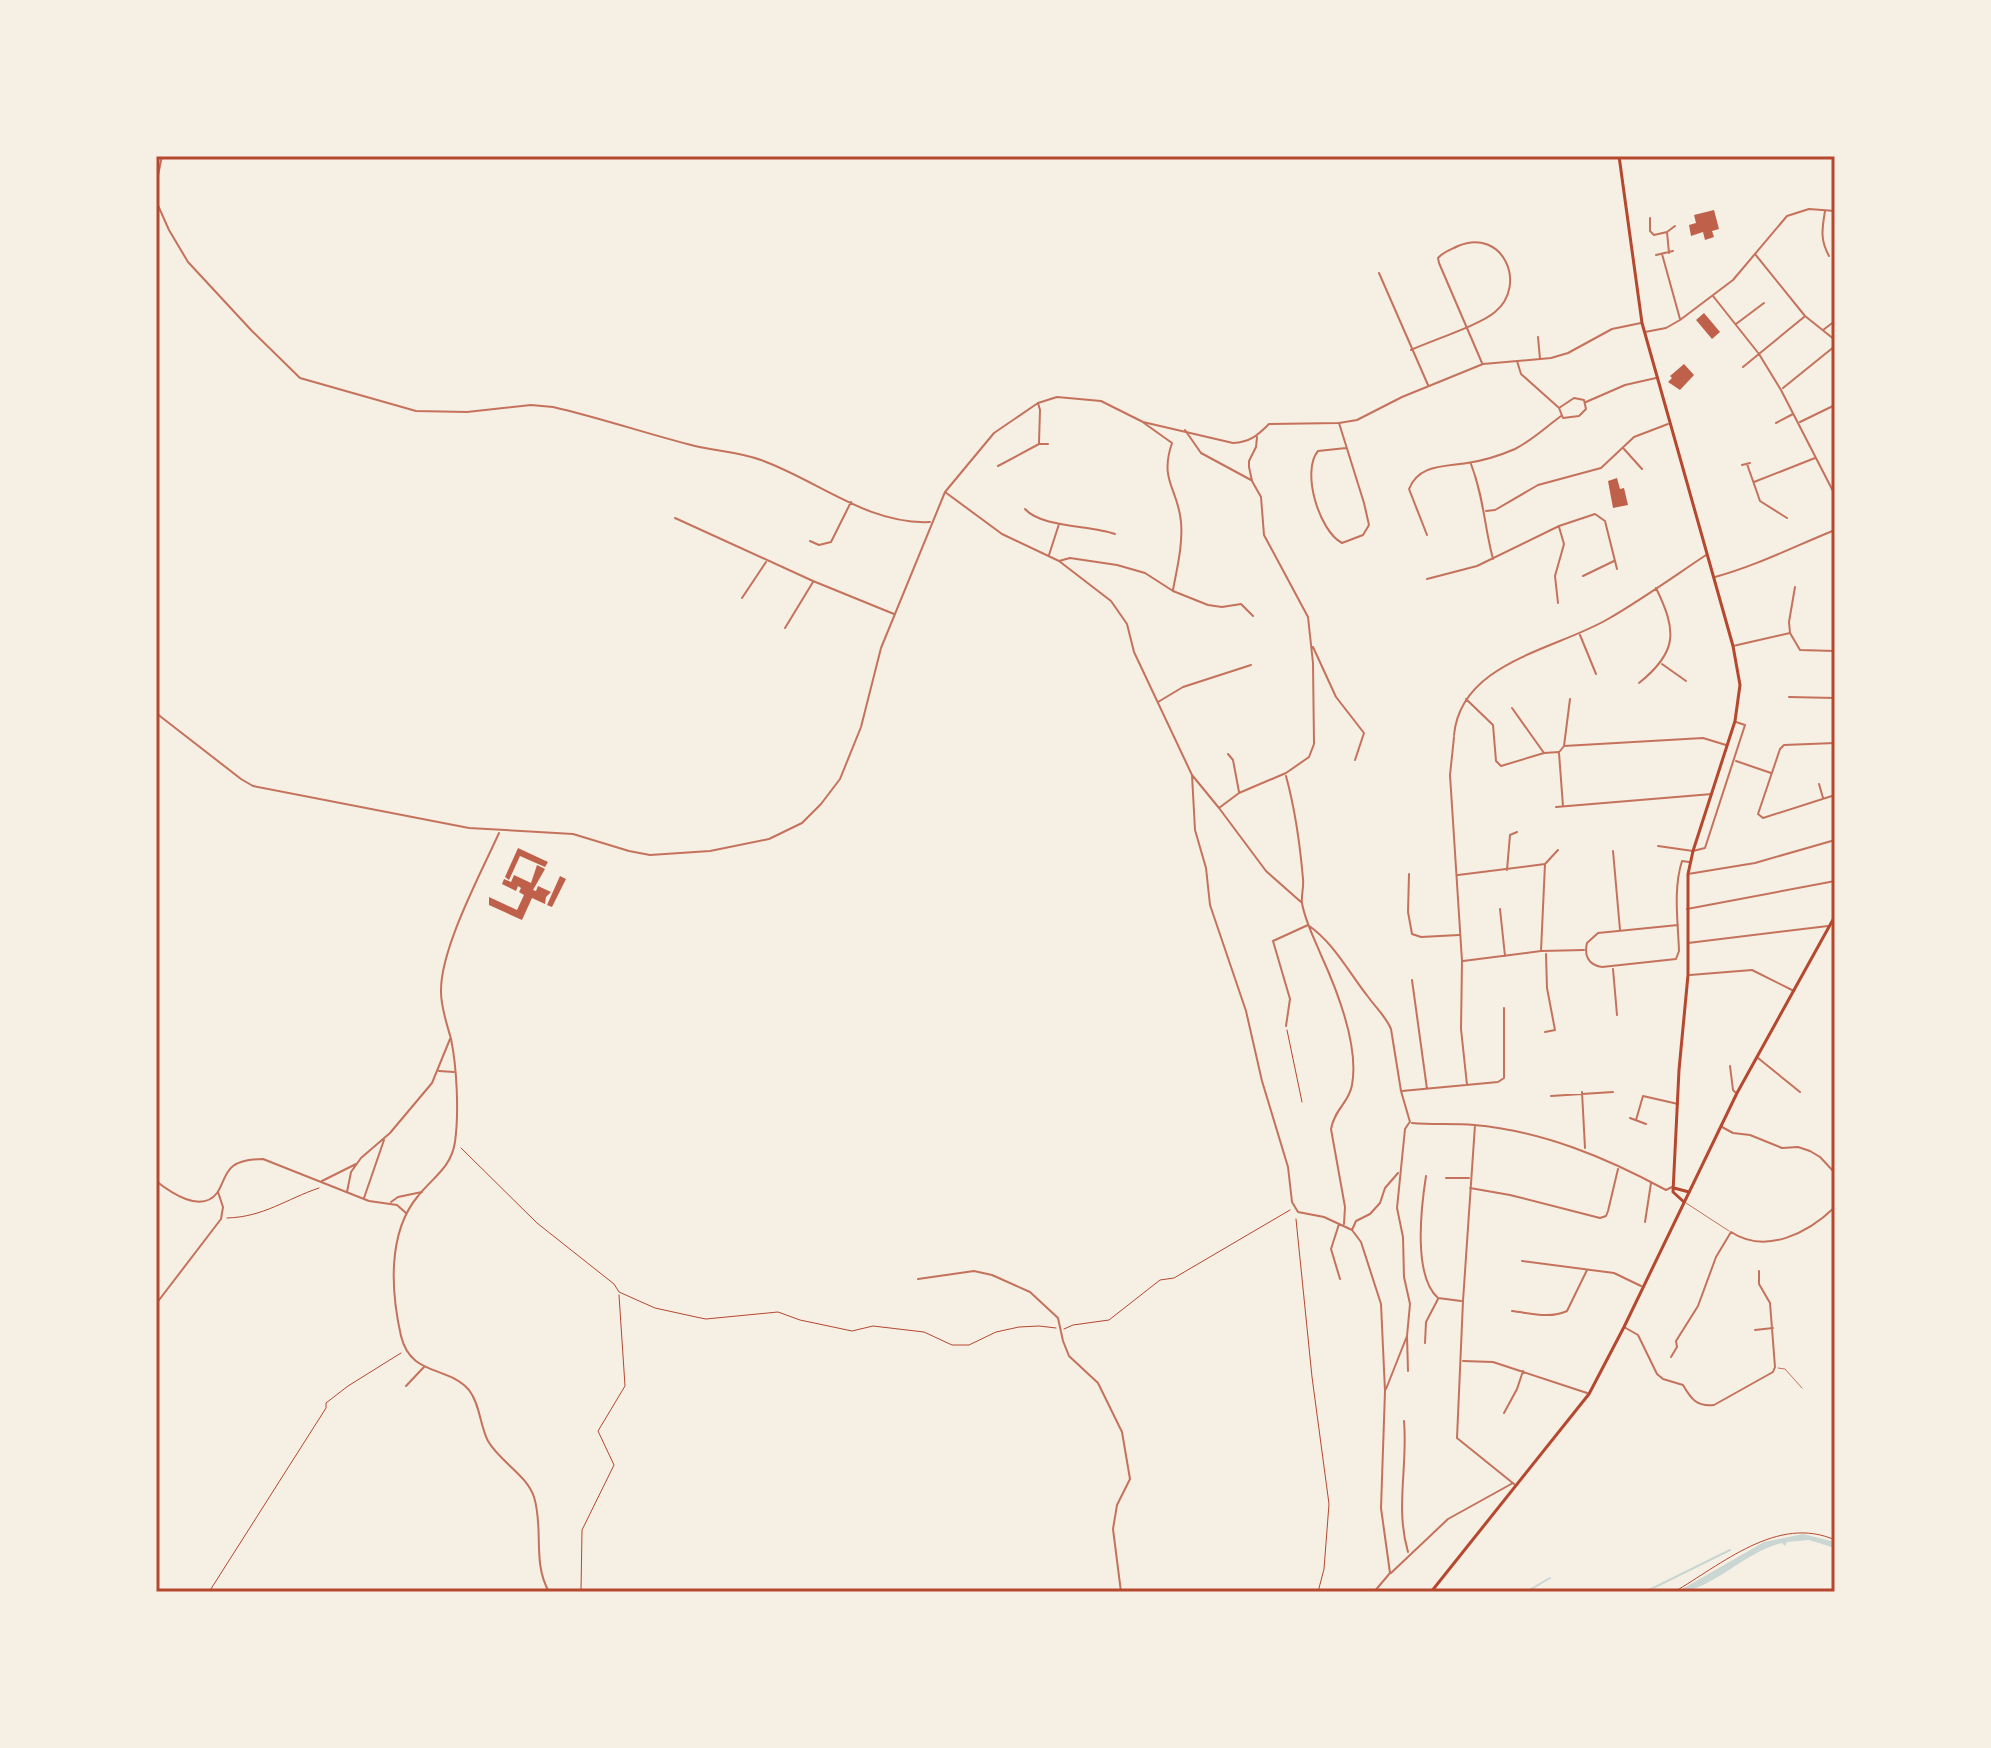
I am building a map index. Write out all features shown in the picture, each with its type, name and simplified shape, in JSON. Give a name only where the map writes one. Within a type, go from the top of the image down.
[{"type":"main road","points":[[1619,156],[1642,323],[1733,646],[1740,685],[1735,721],[1688,874],[1688,975],[1679,1070],[1674,1187],[1676,1197],[1684,1202]]},
{"type":"main road","points":[[1431,1592],[1589,1394],[1737,1093],[1835,916]]},
{"type":"main road","points":[[1674,1187],[1689,1192]]},
{"type":"street","points":[[156,185],[162,156]]},
{"type":"street","points":[[156,201],[188,262],[300,378],[416,411],[467,412],[531,405],[553,407],[698,447],[754,457],[896,521],[932,522]]},
{"type":"street","points":[[1645,332],[1666,328],[1680,320],[1733,280],[1787,216],[1801,210],[1835,211]]},
{"type":"street","points":[[1825,210],[1821,234],[1822,245],[1829,256]]},
{"type":"street","points":[[1650,218],[1650,231],[1654,235],[1675,226]]},
{"type":"street","points":[[1656,255],[1671,252],[1667,232]]},
{"type":"street","points":[[1411,350],[1466,325],[1482,320],[1502,305],[1509,284],[1508,266],[1497,249],[1480,242],[1465,243],[1439,255],[1439,263],[1466,325],[1483,364]]},
{"type":"street","points":[[1662,254],[1680,320]]},
{"type":"street","points":[[1755,254],[1805,316],[1835,340]]},
{"type":"street","points":[[1379,273],[1428,386]]},
{"type":"street","points":[[1713,296],[1759,354],[1799,422],[1835,495]]},
{"type":"street","points":[[1736,325],[1764,303]]},
{"type":"street","points":[[1743,361],[1744,366],[1805,316]]},
{"type":"street","points":[[1822,331],[1835,321]]},
{"type":"street","points":[[1143,422],[1233,443],[1246,443],[1269,424],[1357,420],[1483,364],[1561,356],[1612,329],[1642,323]]},
{"type":"street","points":[[1538,337],[1540,360]]},
{"type":"street","points":[[1781,390],[1835,346]]},
{"type":"street","points":[[1517,361],[1521,374],[1559,408],[1561,416]]},
{"type":"street","points":[[1559,408],[1574,398],[1586,402],[1625,385],[1657,378]]},
{"type":"street","points":[[156,713],[253,786],[469,828],[573,834],[650,855],[710,851],[787,833],[821,804],[840,779],[851,757],[878,658],[945,492],[994,433],[1038,403],[1057,397],[1101,401],[1143,422],[1172,443],[1166,461],[1169,483],[1180,517],[1181,534],[1173,591]]},
{"type":"street","points":[[1561,416],[1569,419],[1579,416],[1586,409],[1586,402]]},
{"type":"street","points":[[1038,403],[1039,444]]},
{"type":"street","points":[[1799,422],[1834,403]]},
{"type":"street","points":[[1776,424],[1794,414]]},
{"type":"street","points":[[1427,535],[1409,489],[1412,481],[1441,464],[1471,463],[1516,448],[1561,416]]},
{"type":"street","points":[[1339,423],[1369,525],[1363,535],[1342,543],[1322,521],[1315,502],[1312,458],[1318,451],[1346,448]]},
{"type":"street","points":[[1486,511],[1495,510],[1538,485],[1601,468],[1634,437],[1669,423]]},
{"type":"street","points":[[1185,430],[1201,453],[1252,481]]},
{"type":"street","points":[[1219,808],[1239,793],[1286,773],[1309,757],[1314,744],[1312,645],[1305,608],[1264,535],[1261,497],[1252,481],[1249,461],[1257,437]]},
{"type":"street","points":[[998,466],[1039,444],[1048,444]]},
{"type":"street","points":[[1624,448],[1642,469]]},
{"type":"street","points":[[1753,483],[1816,457]]},
{"type":"street","points":[[1471,463],[1486,511],[1493,559]]},
{"type":"street","points":[[1746,464],[1760,501],[1787,518]]},
{"type":"street","points":[[945,492],[1002,534],[1059,561],[1097,588],[1120,611],[1127,624],[1134,652],[1192,775],[1266,871],[1302,903]]},
{"type":"street","points":[[810,541],[819,545],[831,542],[851,502]]},
{"type":"street","points":[[1025,509],[1029,514],[1060,523],[1115,534]]},
{"type":"street","points":[[1427,579],[1493,559],[1559,526],[1592,514],[1599,514],[1605,521],[1617,569]]},
{"type":"street","points":[[675,518],[813,581],[895,614]]},
{"type":"street","points":[[1049,555],[1060,523]]},
{"type":"street","points":[[1558,603],[1555,569],[1564,544],[1559,526]]},
{"type":"street","points":[[1713,577],[1744,569],[1835,530]]},
{"type":"street","points":[[1467,1085],[1461,1029],[1461,935],[1450,775],[1459,708],[1493,674],[1607,620],[1707,555]]},
{"type":"street","points":[[1059,561],[1070,558],[1092,560],[1140,571],[1173,591],[1208,605],[1222,607],[1241,604],[1253,616]]},
{"type":"street","points":[[742,598],[767,560]]},
{"type":"street","points":[[1583,576],[1615,561]]},
{"type":"street","points":[[785,628],[813,581]]},
{"type":"street","points":[[1795,587],[1789,622],[1790,633],[1800,650],[1834,651],[1835,631]]},
{"type":"street","points":[[1639,683],[1662,664],[1670,644],[1671,629],[1665,605],[1656,588]]},
{"type":"street","points":[[1557,597],[1564,597]]},
{"type":"street","points":[[1579,633],[1596,674]]},
{"type":"street","points":[[1733,646],[1790,633]]},
{"type":"street","points":[[1312,645],[1336,697],[1364,733],[1355,760]]},
{"type":"street","points":[[1662,664],[1686,681]]},
{"type":"street","points":[[1157,703],[1183,687],[1251,665]]},
{"type":"street","points":[[1642,673],[1646,678]]},
{"type":"street","points":[[1789,697],[1835,698]]},
{"type":"street","points":[[1466,699],[1493,725],[1497,763],[1506,766],[1544,753],[1559,752]]},
{"type":"street","points":[[1563,806],[1559,752],[1564,746],[1570,699]]},
{"type":"street","points":[[1512,708],[1544,753]]},
{"type":"street","points":[[1658,846],[1693,851],[1705,848],[1745,725],[1735,721]]},
{"type":"street","points":[[1564,746],[1703,738],[1728,745]]},
{"type":"street","points":[[1835,743],[1784,745],[1758,814],[1761,817],[1835,795]]},
{"type":"street","points":[[1228,754],[1233,760],[1239,793]]},
{"type":"street","points":[[1735,760],[1772,773]]},
{"type":"street","points":[[1286,773],[1300,849],[1304,891],[1302,903],[1335,988],[1352,1064],[1352,1085],[1348,1097],[1333,1116],[1331,1129],[1345,1207],[1344,1225]]},
{"type":"street","points":[[1192,775],[1195,830],[1206,868],[1210,905],[1246,1011],[1262,1081],[1288,1167],[1295,1211],[1339,1223],[1352,1230],[1361,1242],[1381,1304],[1385,1391],[1381,1508],[1390,1573]]},
{"type":"street","points":[[1819,784],[1824,799]]},
{"type":"street","points":[[1556,807],[1713,793]]},
{"type":"street","points":[[500,832],[447,955],[440,996],[451,1038],[455,1145],[440,1176],[422,1192],[406,1214],[393,1271],[396,1311],[406,1350],[424,1367],[460,1383],[469,1391],[487,1439],[531,1491],[537,1512],[540,1572],[549,1592]]},
{"type":"street","points":[[1507,870],[1510,835],[1517,832]]},
{"type":"street","points":[[1688,874],[1755,863],[1835,840]]},
{"type":"street","points":[[1457,875],[1545,864],[1558,850]]},
{"type":"street","points":[[1613,851],[1620,930]]},
{"type":"street","points":[[1678,925],[1593,935],[1585,950],[1593,964],[1613,967],[1672,960],[1679,949],[1680,866],[1682,861],[1691,862]]},
{"type":"street","points":[[1541,951],[1545,864]]},
{"type":"street","points":[[1409,874],[1408,912],[1412,934],[1421,937],[1461,935]]},
{"type":"street","points":[[1687,909],[1835,881]]},
{"type":"street","points":[[1500,909],[1505,956]]},
{"type":"street","points":[[1286,1026],[1290,999],[1273,941],[1308,925]]},
{"type":"street","points":[[1308,925],[1336,951],[1387,1020],[1410,1122]]},
{"type":"street","points":[[1679,949],[1829,926]]},
{"type":"street","points":[[1462,961],[1541,951],[1585,950]]},
{"type":"street","points":[[1545,1032],[1555,1030],[1547,988],[1546,951]]},
{"type":"street","points":[[1613,967],[1617,1015]]},
{"type":"street","points":[[1688,975],[1752,970],[1794,991]]},
{"type":"street","points":[[1412,980],[1427,1089]]},
{"type":"street","points":[[1401,1091],[1498,1082],[1504,1078],[1504,1008]]},
{"type":"street","points":[[321,1181],[356,1164],[425,1093],[451,1038]]},
{"type":"street","points":[[1757,1057],[1798,1091],[1793,1093]]},
{"type":"street","points":[[1730,1066],[1733,1090],[1737,1093]]},
{"type":"street","points":[[438,1071],[454,1072]]},
{"type":"street","points":[[1582,1092],[1585,1150]]},
{"type":"street","points":[[1551,1096],[1613,1092]]},
{"type":"street","points":[[1636,1120],[1643,1096],[1679,1104]]},
{"type":"street","points":[[1630,1118],[1646,1124]]},
{"type":"street","points":[[1410,1122],[1475,1125],[1530,1135],[1585,1150],[1666,1190],[1674,1187]]},
{"type":"street","points":[[1408,1371],[1410,1300],[1397,1208],[1405,1129],[1410,1122]]},
{"type":"street","points":[[1374,1592],[1408,1553],[1448,1519],[1514,1485],[1457,1438],[1475,1125]]},
{"type":"street","points":[[1721,1127],[1782,1148],[1798,1147],[1810,1151],[1835,1173]]},
{"type":"street","points":[[364,1199],[383,1139]]},
{"type":"street","points":[[156,1181],[175,1196],[190,1200],[212,1199],[232,1167],[255,1159],[270,1160],[364,1199],[390,1202],[406,1214]]},
{"type":"street","points":[[347,1192],[347,1182],[356,1164]]},
{"type":"street","points":[[1470,1188],[1600,1218],[1606,1216],[1608,1211],[1619,1168]]},
{"type":"street","points":[[1352,1230],[1356,1221],[1370,1214],[1380,1203],[1385,1188],[1399,1172]]},
{"type":"street","points":[[1426,1176],[1421,1209],[1423,1270],[1430,1291],[1438,1298],[1463,1301]]},
{"type":"street","points":[[1446,1178],[1471,1178]]},
{"type":"street","points":[[1417,1181],[1425,1183]]},
{"type":"street","points":[[1645,1222],[1651,1182]]},
{"type":"street","points":[[156,1304],[221,1219],[223,1207],[218,1192]]},
{"type":"street","points":[[390,1202],[422,1192]]},
{"type":"street","points":[[1671,1357],[1679,1335],[1698,1306],[1716,1257],[1731,1232],[1741,1239],[1772,1242],[1787,1239],[1826,1216],[1835,1207]]},
{"type":"street","points":[[1339,1223],[1331,1249],[1340,1279]]},
{"type":"street","points":[[1522,1261],[1614,1273],[1642,1287]]},
{"type":"street","points":[[1512,1311],[1551,1316],[1567,1311],[1587,1270]]},
{"type":"street","points":[[918,1279],[974,1271],[1007,1280],[1042,1301],[1058,1318],[1069,1356],[1098,1383],[1122,1432],[1130,1479],[1117,1505],[1113,1529],[1121,1592]]},
{"type":"street","points":[[1338,1273],[1344,1271]]},
{"type":"street","points":[[1624,1327],[1638,1335],[1657,1374],[1683,1385],[1690,1397],[1703,1406],[1714,1405],[1773,1372],[1775,1367],[1769,1297],[1758,1280],[1759,1271]]},
{"type":"street","points":[[1425,1343],[1426,1322],[1438,1298]]},
{"type":"street","points":[[1755,1330],[1773,1328]]},
{"type":"street","points":[[1385,1391],[1407,1336]]},
{"type":"street","points":[[1462,1361],[1493,1362],[1589,1394]]},
{"type":"street","points":[[406,1386],[424,1367]]},
{"type":"street","points":[[1504,1413],[1523,1371]]},
{"type":"street","points":[[1404,1421],[1406,1454],[1401,1490],[1401,1529],[1408,1553]]},
{"type":"lane","points":[[1684,1202],[1731,1232]]},
{"type":"lane","points":[[1775,1367],[1785,1369],[1802,1388]]},
{"type":"path","points":[[1286,1026],[1302,1102]]},
{"type":"path","points":[[455,1145],[537,1223],[614,1284],[619,1292],[625,1386],[598,1431],[614,1465],[582,1530],[581,1592]]},
{"type":"path","points":[[221,1219],[241,1218],[271,1210],[291,1197],[327,1184]]},
{"type":"path","points":[[619,1292],[655,1308],[706,1319],[778,1312],[852,1331],[873,1326],[924,1332],[952,1345],[969,1345],[996,1332],[1019,1327],[1062,1330],[1073,1325],[1109,1320],[1160,1280],[1174,1278],[1290,1210],[1295,1211],[1329,1504],[1327,1542],[1318,1592]]},
{"type":"path","points":[[209,1592],[326,1408],[326,1403],[406,1350]]},
{"type":"path","points":[[1674,1592],[1764,1540],[1799,1532],[1815,1533],[1835,1540]]},
{"type":"shaded area","points":[[1803,1534],[1835,1542],[1835,1548],[1809,1540],[1787,1542],[1785,1546],[1782,1543],[1768,1547],[1715,1579],[1677,1592],[1764,1542]]},
{"type":"building","points":[[1714,210],[1719,229],[1712,231],[1714,237],[1705,240],[1703,232],[1691,236],[1689,225],[1696,223],[1694,215]]},
{"type":"building","points":[[1704,313],[1720,332],[1712,339],[1696,320]]},
{"type":"building","points":[[1684,364],[1694,375],[1680,390],[1668,382],[1672,378],[1670,376]]},
{"type":"building","points":[[1617,478],[1620,489],[1624,488],[1628,505],[1613,508],[1608,481]]},
{"type":"building","points":[[518,848],[548,862],[545,867],[520,856],[509,880],[505,877]]},
{"type":"building","points":[[537,865],[545,869],[533,890],[536,891],[538,886],[551,892],[545,904],[532,898],[522,920],[489,905],[489,897],[517,910],[524,895],[519,892],[521,888],[518,886],[516,891],[502,884],[504,879],[511,882],[514,875],[531,883]]},
{"type":"building","points":[[560,876],[566,879],[552,907],[547,905]]},
{"type":"waterway","points":[[1647,1591],[1730,1550]]},
{"type":"waterway","points":[[1526,1592],[1550,1578]]}]
